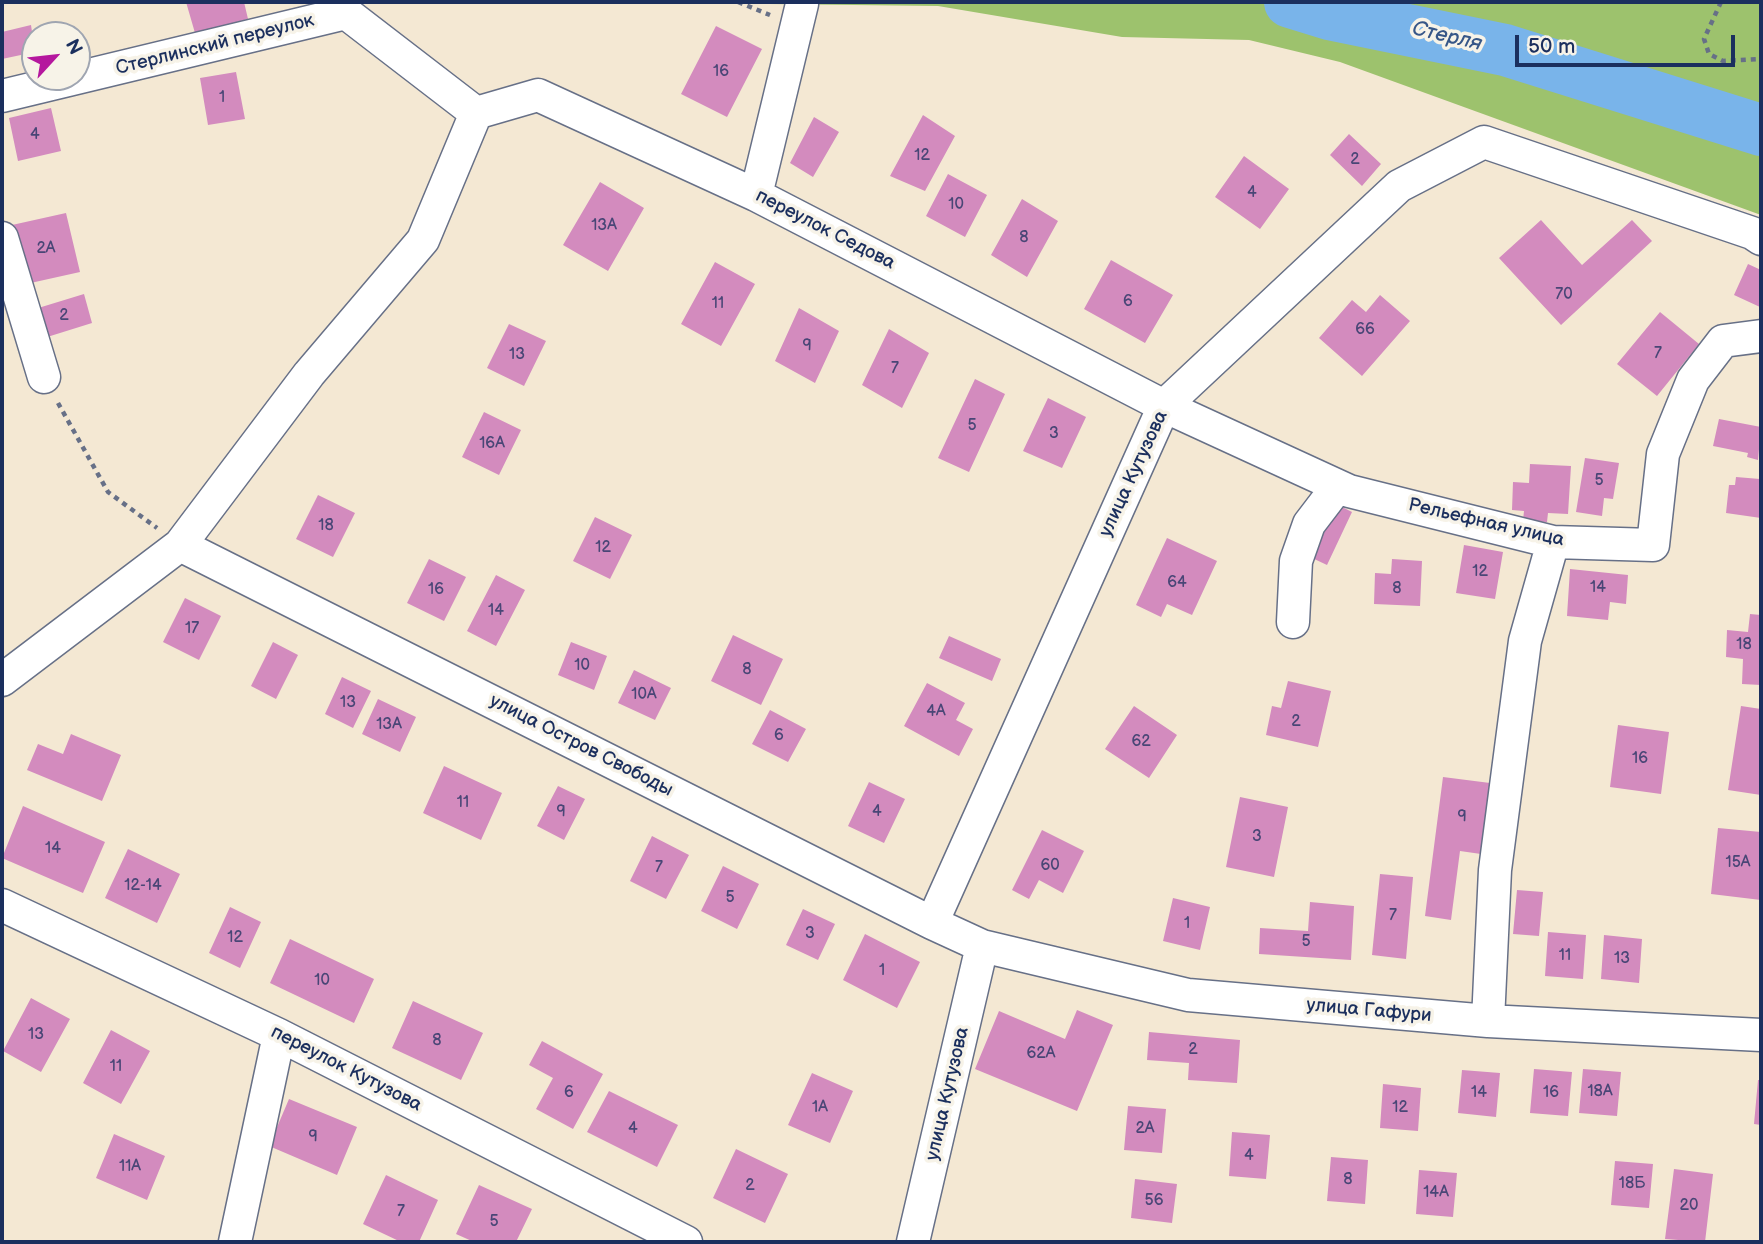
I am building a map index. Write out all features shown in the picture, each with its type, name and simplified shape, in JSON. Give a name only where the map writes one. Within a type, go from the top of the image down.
[{"type":"street","points":[[756,195],[802,4]]},
{"type":"street","name":"Стерлинский переулок","points":[[2,96],[346,13],[476,113]]},
{"type":"street","name":"переулок Седова","points":[[476,113],[538,95],[756,195],[1164,406]]},
{"type":"street","points":[[2,680],[180,544],[309,374],[424,240],[476,113]]},
{"type":"street","name":"улица Кутузова","points":[[932,923],[1164,406],[1399,186],[1484,142],[1752,233],[1761,239]]},
{"type":"street","points":[[2,238],[44,377]]},
{"type":"street","name":"Рельефная улица","points":[[1164,406],[1349,491],[1553,542],[1653,545],[1663,454],[1693,380],[1723,341],[1761,336]]},
{"type":"street","points":[[1293,622],[1296,561],[1309,524],[1338,486]]},
{"type":"street","points":[[1488,1021],[1495,870],[1525,641],[1553,542]]},
{"type":"street","name":"улица Остров Свободы","points":[[180,544],[982,946]]},
{"type":"street","name":"переулок Кутузова","points":[[2,905],[279,1035],[686,1242]]},
{"type":"street","name":"улица Кутузова","points":[[913,1242],[982,946]]},
{"type":"street","name":"улица Гафури","points":[[982,946],[1188,995],[1488,1021],[1761,1035]]},
{"type":"street","points":[[235,1242],[279,1035]]},
{"type":"path","points":[[1721,2],[1704,39],[1709,54],[1723,61],[1761,59]]},
{"type":"path","points":[[44,377],[108,492],[180,544]]},
{"type":"green space","points":[[766,2],[1761,2],[1761,215],[1340,62],[1249,40],[1122,37],[938,6]]},
{"type":"building","points":[[186,2],[244,2],[248,19],[195,33]]},
{"type":"building","points":[[716,26],[762,49],[727,117],[681,94]]},
{"type":"building","points":[[21,27],[21,55],[2,59],[2,32]]},
{"type":"building","points":[[236,72],[245,119],[208,125],[200,78]]},
{"type":"building","points":[[51,108],[61,151],[18,161],[9,118]]},
{"type":"building","points":[[923,115],[955,136],[925,191],[890,176]]},
{"type":"building","points":[[814,117],[839,132],[813,177],[790,163]]},
{"type":"building","points":[[1349,134],[1381,164],[1362,186],[1330,155]]},
{"type":"building","points":[[1244,156],[1289,189],[1260,229],[1215,197]]},
{"type":"building","points":[[948,174],[987,195],[965,237],[926,216]]},
{"type":"building","points":[[600,182],[644,208],[608,271],[563,245]]},
{"type":"building","points":[[1022,199],[1058,221],[1027,277],[991,255]]},
{"type":"building","points":[[66,213],[80,272],[26,284],[12,225]]},
{"type":"building","points":[[1541,220],[1582,265],[1632,220],[1652,241],[1561,325],[1499,258]]},
{"type":"building","points":[[1111,260],[1173,295],[1145,343],[1084,309]]},
{"type":"building","points":[[715,262],[755,284],[721,346],[681,324]]},
{"type":"building","points":[[1748,264],[1761,270],[1760,307],[1734,295]]},
{"type":"building","points":[[84,294],[92,323],[44,338],[35,309]]},
{"type":"building","points":[[1380,295],[1410,321],[1362,376],[1319,338],[1352,300],[1366,312]]},
{"type":"building","points":[[799,308],[839,331],[815,383],[775,361]]},
{"type":"building","points":[[1660,312],[1699,344],[1657,396],[1617,364]]},
{"type":"building","points":[[509,324],[546,341],[524,386],[487,368]]},
{"type":"building","points":[[889,329],[929,353],[902,408],[862,385]]},
{"type":"building","points":[[975,379],[1005,394],[969,472],[938,458]]},
{"type":"building","points":[[1048,398],[1086,417],[1062,468],[1023,451]]},
{"type":"building","points":[[484,412],[521,430],[499,475],[462,457]]},
{"type":"building","points":[[1719,419],[1761,427],[1758,460],[1747,457],[1748,453],[1713,446]]},
{"type":"building","points":[[1585,458],[1619,463],[1613,499],[1604,498],[1602,516],[1576,512]]},
{"type":"building","points":[[1530,464],[1571,466],[1568,514],[1548,513],[1547,522],[1523,521],[1524,511],[1512,510],[1513,482],[1529,483]]},
{"type":"building","points":[[1736,477],[1760,479],[1761,518],[1726,513],[1729,485],[1735,485]]},
{"type":"building","points":[[318,495],[355,513],[333,557],[296,539]]},
{"type":"building","points":[[1336,504],[1352,512],[1327,565],[1310,557]]},
{"type":"building","points":[[595,517],[632,535],[610,579],[573,561]]},
{"type":"building","points":[[1167,538],[1217,561],[1192,615],[1167,604],[1161,617],[1136,605]]},
{"type":"building","points":[[1464,545],[1503,552],[1495,599],[1456,593]]},
{"type":"building","points":[[429,559],[466,577],[444,621],[407,603]]},
{"type":"building","points":[[1392,559],[1422,561],[1420,606],[1374,604],[1375,573],[1391,574]]},
{"type":"building","points":[[1570,569],[1628,575],[1626,604],[1610,602],[1608,620],[1567,616]]},
{"type":"building","points":[[496,575],[525,590],[496,646],[467,631]]},
{"type":"building","points":[[185,598],[221,616],[199,660],[163,642]]},
{"type":"building","points":[[1750,614],[1761,615],[1761,685],[1742,684],[1743,659],[1726,657],[1727,630],[1748,632]]},
{"type":"building","points":[[733,635],[783,659],[761,705],[711,681]]},
{"type":"building","points":[[949,636],[1001,659],[992,681],[939,658]]},
{"type":"building","points":[[273,642],[298,655],[276,699],[251,686]]},
{"type":"building","points":[[571,642],[607,656],[594,690],[558,675]]},
{"type":"building","points":[[634,670],[671,688],[655,720],[618,703]]},
{"type":"building","points":[[342,677],[371,691],[353,728],[325,714]]},
{"type":"building","points":[[1288,681],[1331,691],[1318,747],[1266,735],[1272,706],[1281,708]]},
{"type":"building","points":[[927,683],[965,703],[956,720],[973,729],[959,756],[904,726]]},
{"type":"building","points":[[378,699],[416,717],[400,752],[362,734]]},
{"type":"building","points":[[1134,706],[1177,735],[1149,778],[1105,749]]},
{"type":"building","points":[[1741,706],[1761,709],[1761,795],[1728,790]]},
{"type":"building","points":[[770,710],[806,729],[788,762],[752,744]]},
{"type":"building","points":[[1618,725],[1669,732],[1661,794],[1610,787]]},
{"type":"building","points":[[71,734],[121,755],[102,801],[27,770],[38,744],[63,754]]},
{"type":"building","points":[[444,766],[502,793],[481,840],[423,813]]},
{"type":"building","points":[[1443,777],[1490,783],[1481,854],[1460,851],[1451,920],[1425,916]]},
{"type":"building","points":[[869,782],[905,799],[884,843],[848,826]]},
{"type":"building","points":[[558,786],[585,799],[564,840],[537,826]]},
{"type":"building","points":[[1240,797],[1288,807],[1274,877],[1226,867]]},
{"type":"building","points":[[23,806],[105,842],[83,893],[2,858]]},
{"type":"building","points":[[1718,828],[1761,832],[1761,900],[1711,894]]},
{"type":"building","points":[[1042,830],[1084,851],[1063,893],[1039,880],[1029,899],[1012,890]]},
{"type":"building","points":[[652,836],[689,855],[666,899],[630,881]]},
{"type":"building","points":[[128,849],[180,874],[157,923],[105,898]]},
{"type":"building","points":[[723,866],[759,884],[737,929],[701,911]]},
{"type":"building","points":[[1380,874],[1413,877],[1406,959],[1372,955]]},
{"type":"building","points":[[1517,890],[1543,892],[1539,936],[1513,934]]},
{"type":"building","points":[[1173,898],[1210,907],[1200,950],[1163,941]]},
{"type":"building","points":[[1310,902],[1354,906],[1351,960],[1259,954],[1260,928],[1308,931]]},
{"type":"building","points":[[230,907],[261,922],[240,968],[209,953]]},
{"type":"building","points":[[803,909],[835,924],[818,960],[786,945]]},
{"type":"building","points":[[1548,932],[1586,935],[1583,979],[1545,976]]},
{"type":"building","points":[[865,934],[920,962],[897,1008],[843,980]]},
{"type":"building","points":[[1604,935],[1642,939],[1639,983],[1601,979]]},
{"type":"building","points":[[290,939],[374,979],[354,1023],[270,983]]},
{"type":"building","points":[[31,998],[70,1019],[41,1072],[3,1051]]},
{"type":"building","points":[[413,1001],[483,1033],[461,1080],[392,1048]]},
{"type":"building","points":[[1077,1010],[1113,1025],[1077,1111],[975,1069],[999,1011],[1065,1039]]},
{"type":"building","points":[[111,1030],[150,1051],[121,1104],[83,1083]]},
{"type":"building","points":[[1149,1032],[1240,1040],[1237,1083],[1188,1080],[1189,1063],[1147,1060]]},
{"type":"building","points":[[542,1041],[603,1074],[573,1129],[536,1109],[553,1078],[529,1065]]},
{"type":"building","points":[[1534,1069],[1572,1072],[1568,1116],[1530,1113]]},
{"type":"building","points":[[1583,1069],[1621,1072],[1617,1116],[1579,1113]]},
{"type":"building","points":[[1462,1070],[1500,1073],[1496,1117],[1458,1113]]},
{"type":"building","points":[[812,1073],[853,1091],[830,1143],[788,1125]]},
{"type":"building","points":[[1758,1080],[1761,1080],[1761,1125],[1754,1124]]},
{"type":"building","points":[[1383,1084],[1421,1088],[1418,1131],[1380,1128]]},
{"type":"building","points":[[609,1091],[678,1125],[657,1167],[587,1132]]},
{"type":"building","points":[[289,1099],[357,1127],[337,1175],[269,1146]]},
{"type":"building","points":[[1128,1106],[1166,1109],[1162,1153],[1124,1150]]},
{"type":"building","points":[[1232,1132],[1270,1135],[1266,1179],[1229,1176]]},
{"type":"building","points":[[114,1134],[165,1156],[147,1200],[96,1178]]},
{"type":"building","points":[[736,1149],[788,1174],[765,1223],[713,1198]]},
{"type":"building","points":[[1331,1157],[1368,1160],[1365,1204],[1327,1201]]},
{"type":"building","points":[[1615,1161],[1653,1164],[1649,1208],[1611,1205]]},
{"type":"building","points":[[1674,1169],[1713,1174],[1705,1242],[1665,1239]]},
{"type":"building","points":[[1419,1170],[1457,1173],[1453,1217],[1416,1214]]},
{"type":"building","points":[[386,1175],[438,1200],[419,1242],[401,1242],[363,1224]]},
{"type":"building","points":[[1135,1179],[1177,1184],[1172,1223],[1131,1218]]},
{"type":"building","points":[[479,1185],[532,1209],[516,1242],[474,1242],[456,1234]]},
{"type":"waterway","name":"Стерля","points":[[1290,2],[1329,14],[1505,50],[1761,130]]}]
